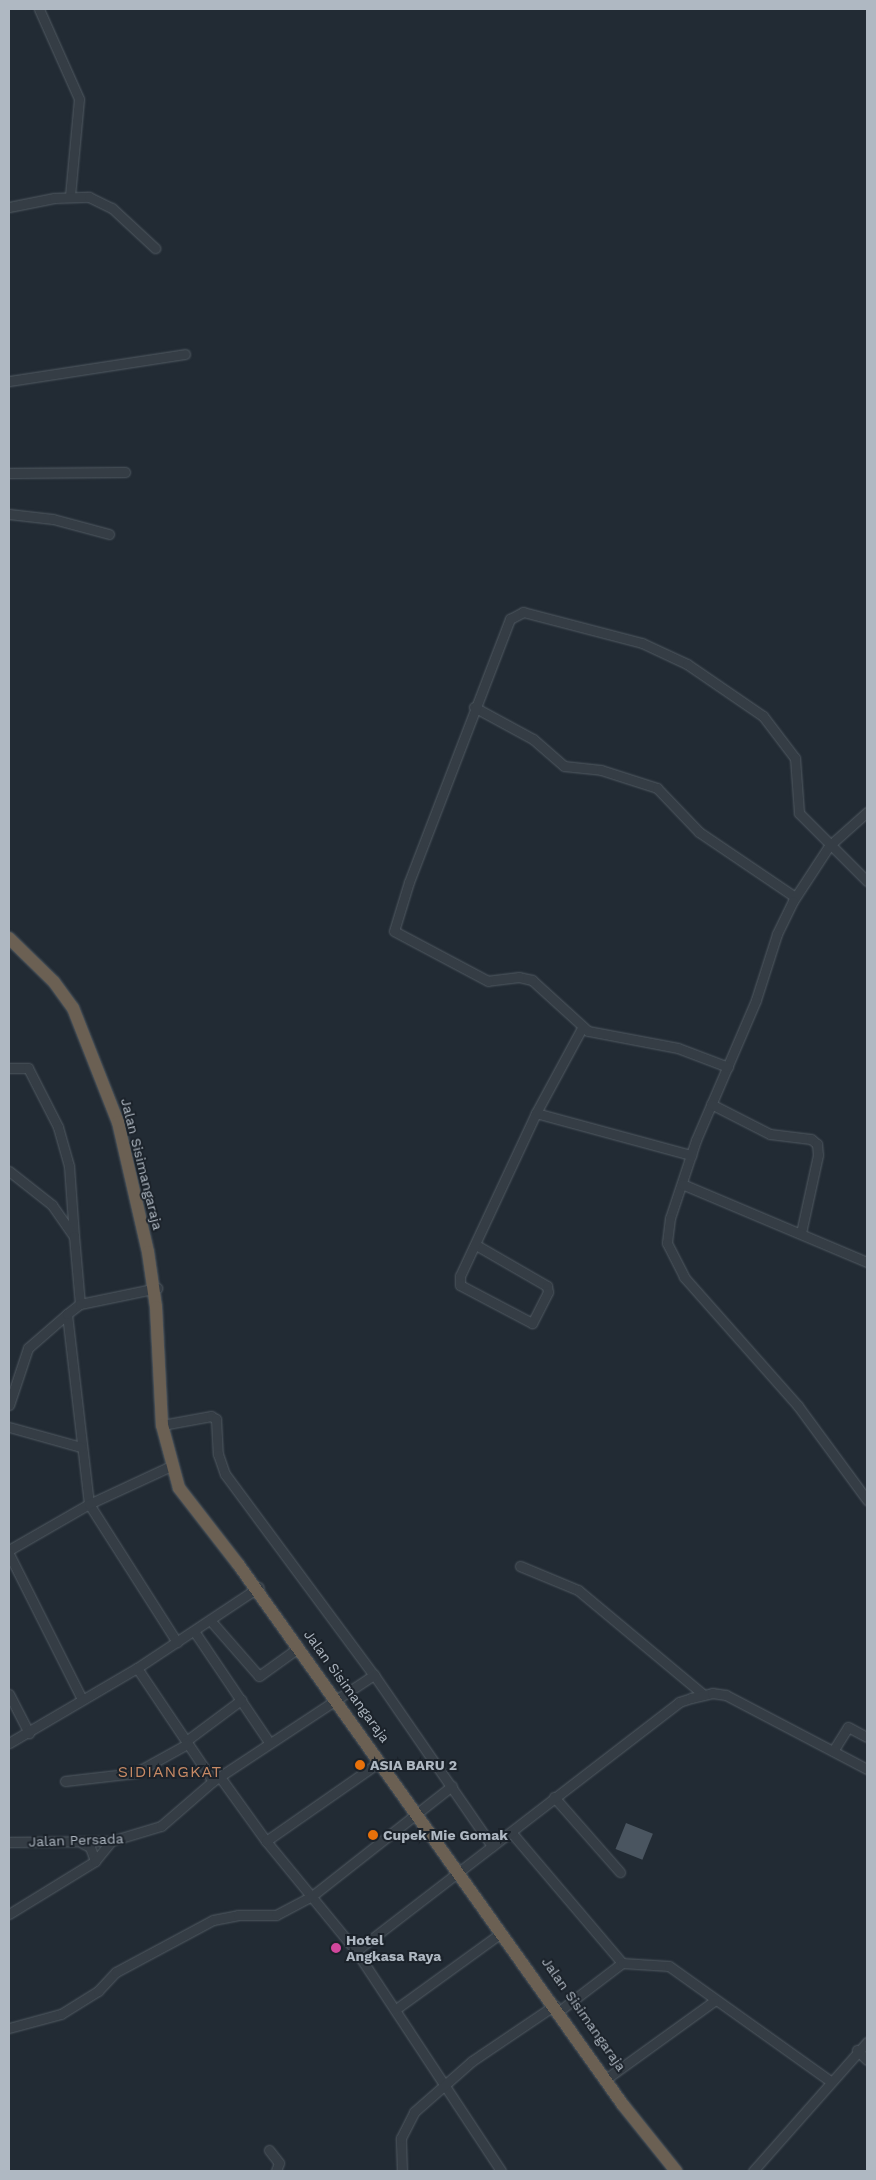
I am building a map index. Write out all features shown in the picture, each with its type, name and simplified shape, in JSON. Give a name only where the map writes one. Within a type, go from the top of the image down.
[{"type":"highway","name":"Jalan Sisimangaraja","points":[[9,938],[54,982],[83,1026],[118,1122],[154,1285],[163,1425],[170,1466],[186,1499],[257,1588],[336,1699],[378,1763],[460,1871],[610,2076],[683,2171]]},
{"type":"highway","name":"Jalan Sisimangaraja","points":[[163,1425],[180,1486],[257,1588],[417,1814]]},
{"type":"highway","name":"Jalan Sisimangaraja","points":[[460,1871],[501,1933],[559,2006],[623,2105],[676,2171]]},
{"type":"street","points":[[39,9],[60,50],[80,106],[69,173],[70,196]]},
{"type":"street","points":[[9,207],[70,196],[89,197],[112,208],[155,248]]},
{"type":"street","points":[[9,381],[185,354]]},
{"type":"street","points":[[9,473],[125,472]]},
{"type":"street","points":[[9,514],[53,520],[108,534]]},
{"type":"street","points":[[728,1067],[678,1048],[582,1028],[532,980],[519,977],[488,981],[394,931],[474,707],[510,619],[517,612],[642,643],[686,664],[778,731],[795,758],[799,813],[829,846],[867,881]]},
{"type":"street","points":[[474,707],[533,739],[564,766],[601,770],[657,788],[699,832],[795,897]]},
{"type":"street","points":[[867,812],[829,846],[795,897],[777,934],[756,1000],[691,1155],[668,1227],[670,1256],[723,1324],[798,1406],[867,1500]]},
{"type":"street","points":[[476,1245],[547,1286],[548,1292],[532,1323],[460,1285],[460,1276],[536,1114],[582,1028]]},
{"type":"street","points":[[9,1068],[28,1068],[58,1127],[69,1166],[80,1304]]},
{"type":"street","points":[[711,1104],[770,1134],[811,1139],[817,1144],[818,1155],[801,1233]]},
{"type":"street","points":[[536,1114],[691,1155]]},
{"type":"street","points":[[9,1171],[52,1205],[74,1236]]},
{"type":"street","points":[[682,1184],[867,1262]]},
{"type":"street","points":[[9,1405],[28,1348],[67,1314],[80,1304],[154,1285]]},
{"type":"street","points":[[67,1314],[80,1446],[89,1504],[176,1642]]},
{"type":"street","points":[[163,1425],[211,1416],[216,1419],[218,1454],[225,1474],[374,1674],[492,1846]]},
{"type":"street","points":[[9,1427],[80,1446]]},
{"type":"street","points":[[82,1699],[9,1552],[89,1504],[170,1466]]},
{"type":"street","points":[[520,1566],[578,1590],[704,1694]]},
{"type":"street","points":[[9,1743],[137,1668],[257,1588]]},
{"type":"street","points":[[210,1620],[259,1676],[298,1648]]},
{"type":"street","points":[[194,1631],[269,1742]]},
{"type":"street","points":[[137,1668],[187,1743],[356,1951],[501,2171]]},
{"type":"street","name":"Jalan Persada","points":[[9,1842],[128,1840],[161,1826],[217,1779],[269,1742],[374,1674]]},
{"type":"street","points":[[9,1694],[29,1733]]},
{"type":"street","points":[[356,1951],[679,1702],[704,1694],[726,1695],[867,1769]]},
{"type":"street","points":[[65,1781],[135,1773],[187,1743],[241,1700]]},
{"type":"street","points":[[833,1750],[848,1726],[867,1737]]},
{"type":"street","points":[[266,1841],[378,1763]]},
{"type":"street","points":[[9,2028],[61,2014],[98,1991],[116,1972],[213,1920],[238,1915],[276,1915],[312,1896],[452,1786]]},
{"type":"street","points":[[554,1797],[620,1872]]},
{"type":"street","points":[[511,1832],[622,1963]]},
{"type":"street","points":[[9,1914],[95,1862],[112,1841]]},
{"type":"street","points":[[81,1842],[90,1847],[95,1862]]},
{"type":"street","points":[[396,2009],[501,1933]]},
{"type":"street","points":[[402,2171],[401,2138],[406,2120],[446,2088],[472,2061],[559,2006],[622,1963],[669,1966],[714,2001],[735,2011],[830,2081]]},
{"type":"street","points":[[610,2076],[714,2001]]},
{"type":"street","points":[[753,2171],[857,2050],[867,2042]]},
{"type":"street","points":[[857,2050],[867,2060]]},
{"type":"street","points":[[270,2150],[279,2162],[276,2171]]},
{"type":"building","points":[[626,1823],[653,1834],[642,1860],[616,1849]]},
{"type":"place","name":"ASIA BARU 2","points":[[360,1765]]},
{"type":"place","name":"Cupek Mie Gomak","points":[[373,1835]]},
{"type":"place","name":"Hotel Angkasa Raya","points":[[336,1948]]},
{"type":"district","name":"SIDIANGKAT","points":[[170,1772]]}]
